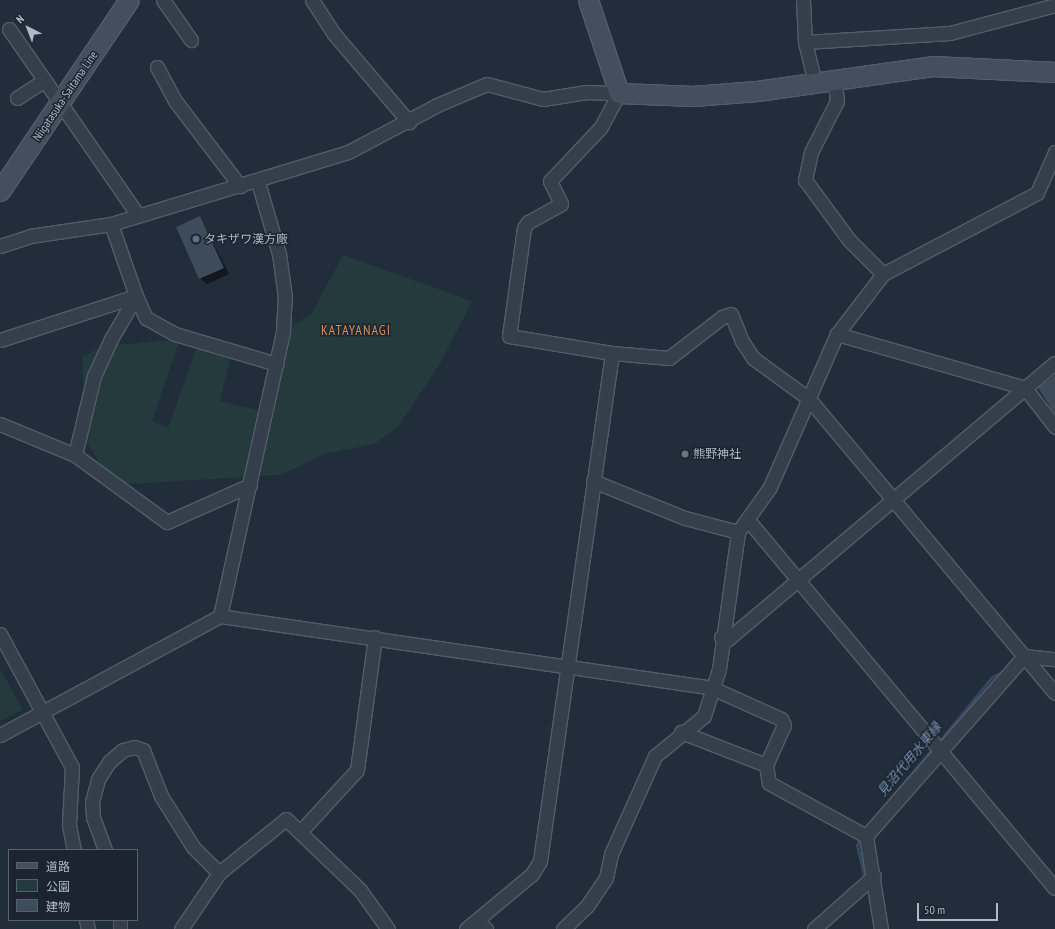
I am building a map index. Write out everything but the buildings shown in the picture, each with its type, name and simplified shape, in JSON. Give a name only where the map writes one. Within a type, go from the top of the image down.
[{"type":"street","name":"Niigatasuka-Saitama Line","points":[[0,191],[61,103],[129,0]]},
{"type":"street","points":[[163,0],[191,40]]},
{"type":"street","points":[[313,0],[334,34],[409,122]]},
{"type":"street","points":[[588,0],[619,93],[600,128],[550,182],[561,204],[528,222],[524,228],[509,336],[612,353],[669,358],[722,317],[731,314],[742,341],[753,358],[808,399],[1055,693]]},
{"type":"street","points":[[803,0],[805,42],[815,83]]},
{"type":"street","points":[[805,42],[950,33],[1055,5]]},
{"type":"street","points":[[9,30],[138,215]]},
{"type":"street","points":[[0,246],[30,236],[111,224],[138,215],[258,182],[348,152],[409,122],[437,105],[487,84],[543,99],[586,92],[693,96],[815,83],[932,66],[1055,72]]},
{"type":"street","points":[[157,67],[176,102],[240,186]]},
{"type":"street","points":[[17,98],[45,80]]},
{"type":"street","points":[[835,80],[837,100],[811,152],[805,180],[849,240],[883,274]]},
{"type":"street","points":[[563,929],[587,906],[606,878],[610,854],[655,756],[680,732],[704,716],[719,669],[721,637],[738,532],[770,487],[808,399],[819,367],[837,334],[883,274],[1031,198],[1037,193],[1055,152]]},
{"type":"street","points":[[220,616],[277,364],[285,297],[279,254],[258,182]]},
{"type":"street","points":[[111,224],[136,296],[146,318],[175,334],[277,364]]},
{"type":"street","points":[[0,340],[136,296]]},
{"type":"street","points":[[75,455],[94,376],[110,339],[136,296]]},
{"type":"street","points":[[837,334],[1025,388],[1055,427]]},
{"type":"street","points":[[466,929],[481,924],[532,874],[540,861],[566,668],[612,353]]},
{"type":"street","points":[[721,637],[728,639],[796,579],[1055,363]]},
{"type":"street","points":[[0,424],[75,455],[167,522],[250,485]]},
{"type":"street","points":[[593,480],[685,518],[738,532]]},
{"type":"street","points":[[748,520],[938,752],[1055,888]]},
{"type":"street","points":[[0,734],[220,616],[375,637],[566,668],[712,688],[781,719],[784,725],[766,765],[769,784],[866,836]]},
{"type":"street","points":[[0,634],[72,767],[69,825],[74,849]]},
{"type":"street","points":[[300,832],[357,770],[375,637]]},
{"type":"street","points":[[1024,656],[1055,660]]},
{"type":"street","points":[[866,836],[938,752],[1024,656]]},
{"type":"street","points":[[680,732],[766,765]]},
{"type":"street","points":[[105,849],[93,817],[92,802],[98,780],[109,762],[124,750],[135,747],[143,750],[161,796],[193,847],[219,873]]},
{"type":"street","points":[[181,929],[219,873],[286,819],[360,890],[388,929]]},
{"type":"street","points":[[866,836],[874,876],[881,929]]},
{"type":"street","points":[[814,929],[874,876]]},
{"type":"green space","points":[[343,255],[472,301],[440,364],[398,427],[374,444],[325,454],[280,475],[112,485],[86,441],[82,357],[105,346],[180,339],[152,421],[168,428],[198,344],[231,354],[220,401],[269,413],[284,332],[312,313]]},
{"type":"green space","points":[[0,669],[23,710],[0,721]]},
{"type":"waterway","name":"見沼代用水東縁","points":[[938,743],[992,677],[1004,671]]},
{"type":"waterway","name":"見沼代用水東縁","points":[[890,799],[934,747]]},
{"type":"waterway","name":"見沼代用水東縁","points":[[862,837],[857,845],[865,880]]},
{"type":"place","name":"タキザワ漢方廠","points":[[196,239]]},
{"type":"place","name":"熊野神社","points":[[685,454]]},
{"type":"district","name":"KATAYANAGI","points":[[356,330]]}]
